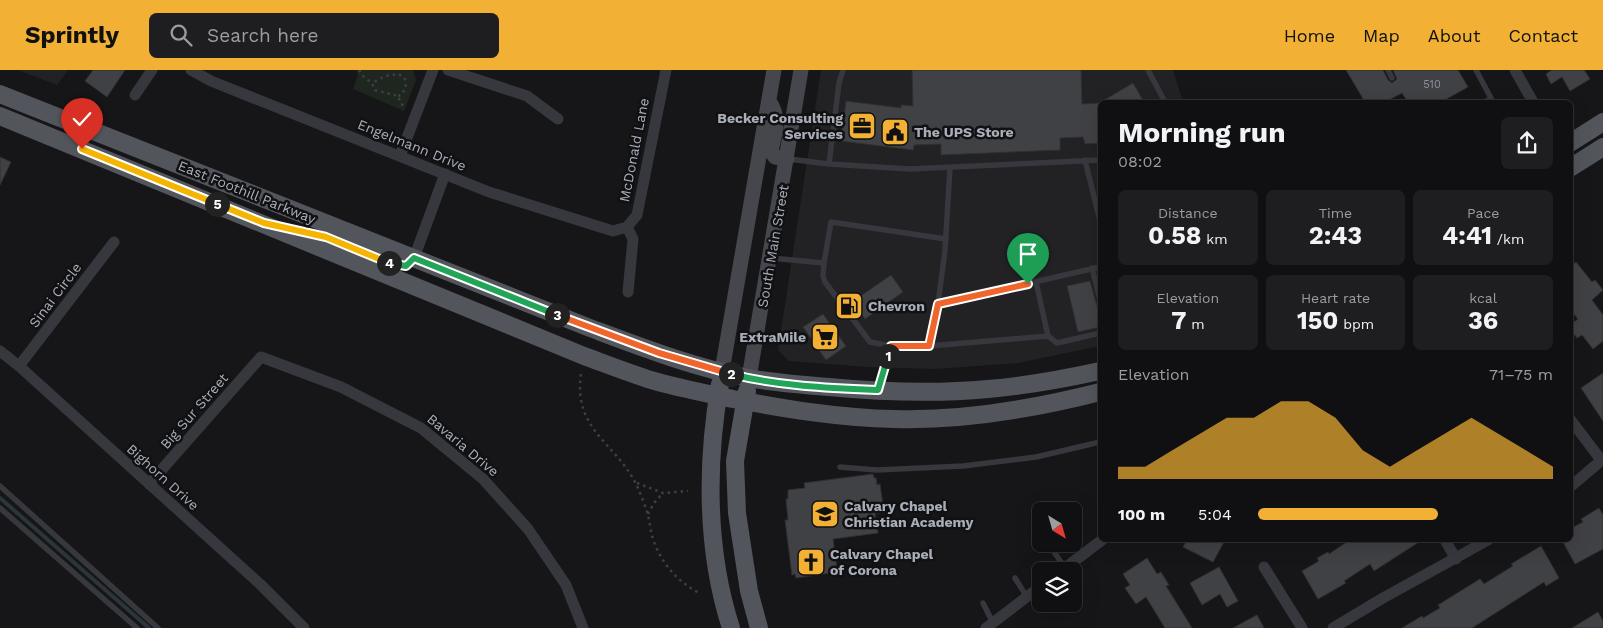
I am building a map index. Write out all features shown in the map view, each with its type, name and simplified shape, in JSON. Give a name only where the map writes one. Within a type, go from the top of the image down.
[{"type":"main road","points":[[731,628],[716,566],[710,469],[722,371],[774,70]]},
{"type":"main road","name":"South Main Street","points":[[758,628],[749,591],[737,513],[735,461],[771,258],[801,70]]},
{"type":"main road","name":"East Foothill Parkway","points":[[0,94],[590,328],[659,353],[749,378],[812,386],[894,392],[988,389],[1098,371]]},
{"type":"main road","points":[[769,100],[775,110],[777,120],[771,152],[775,158],[787,159]]},
{"type":"main road","name":"East Foothill Parkway","points":[[0,116],[584,356],[651,380],[718,396],[829,415],[894,420],[993,414],[1098,392]]},
{"type":"main road","points":[[1573,141],[1603,122]]},
{"type":"main road","points":[[1573,166],[1603,148]]},
{"type":"main road","points":[[264,223],[326,237],[394,265],[406,266],[414,258]]},
{"type":"street","points":[[134,95],[152,70]]},
{"type":"street","name":"Engelmann Drive","points":[[191,70],[212,81],[490,192],[613,231],[627,227]]},
{"type":"street","points":[[400,156],[433,70]]},
{"type":"street","points":[[448,70],[527,96],[558,119]]},
{"type":"street","name":"McDonald Lane","points":[[627,227],[637,215],[666,70]]},
{"type":"street","points":[[1515,70],[1532,100]]},
{"type":"street","points":[[414,258],[445,174]]},
{"type":"street","points":[[627,227],[633,239],[628,292]]},
{"type":"street","name":"Sinai Circle","points":[[19,366],[114,242]]},
{"type":"street","name":"Bighorn Drive","points":[[0,351],[19,366],[260,584],[304,628]]},
{"type":"street","name":"Big Sur Street","points":[[150,484],[261,357]]},
{"type":"street","name":"Bavaria Drive","points":[[261,357],[341,387],[421,428],[483,479],[534,537],[566,585],[583,628]]},
{"type":"street","points":[[1573,423],[1602,460],[1573,484]]},
{"type":"street","points":[[1073,562],[1099,542]]},
{"type":"street","points":[[1447,542],[1456,558]]},
{"type":"street","points":[[1333,628],[1484,542]]},
{"type":"street","points":[[1264,568],[1302,628]]},
{"type":"street","points":[[990,625],[1032,593]]},
{"type":"lane","points":[[829,164],[839,83],[843,70]]},
{"type":"lane","points":[[1148,70],[1164,100]]},
{"type":"lane","points":[[1388,70],[1392,78]]},
{"type":"lane","points":[[1476,70],[1491,100]]},
{"type":"lane","points":[[787,159],[829,164],[910,169],[1098,160]]},
{"type":"lane","points":[[1085,160],[1098,213]]},
{"type":"lane","points":[[929,346],[938,304],[946,239],[950,168]]},
{"type":"lane","points":[[946,239],[831,222],[823,276],[825,282],[870,342],[891,346],[929,346],[1048,336]]},
{"type":"lane","points":[[771,258],[824,263]]},
{"type":"lane","points":[[938,304],[1098,267]]},
{"type":"lane","points":[[1092,268],[1098,292]]},
{"type":"lane","points":[[1036,282],[1048,336],[1057,343],[1098,333]]},
{"type":"lane","points":[[878,390],[891,346]]},
{"type":"lane","points":[[840,467],[877,470],[963,466],[1036,457],[1098,442]]},
{"type":"lane","points":[[0,486],[158,628]]},
{"type":"lane","points":[[0,508],[137,628]]},
{"type":"lane","points":[[1015,578],[1027,597]]},
{"type":"lane","points":[[983,603],[990,625]]},
{"type":"path","points":[[359,70],[372,83],[372,87],[375,90],[398,96],[402,104],[407,107]]},
{"type":"path","points":[[372,83],[385,76],[400,74],[404,79],[406,88],[398,96]]},
{"type":"path","points":[[581,374],[582,403],[589,424],[636,483],[648,514],[652,538],[664,563],[688,588],[699,593]]},
{"type":"path","points":[[636,483],[663,493],[688,491]]},
{"type":"path","points":[[648,514],[654,503],[663,493]]},
{"type":"shaded area","points":[[18,70],[68,70],[57,85]]},
{"type":"shaded area","points":[[356,70],[413,70],[416,80],[404,111],[353,89],[358,75]]},
{"type":"shaded area","points":[[821,70],[1173,70],[1182,100],[1098,100],[1098,346],[1018,363],[935,369],[868,367],[789,361],[778,350]]},
{"type":"building","points":[[93,70],[125,70],[107,97],[85,81]]},
{"type":"building","points":[[912,70],[1081,70],[1082,104],[1098,103],[1098,143],[1085,144],[1083,137],[1060,138],[1060,150],[941,155],[941,144],[914,145],[913,150],[841,141],[846,101],[901,108],[901,105],[913,106]]},
{"type":"building","points":[[1346,70],[1383,70],[1388,80],[1392,83],[1397,79],[1393,70],[1458,70],[1468,87],[1445,100],[1407,100],[1402,93],[1389,100],[1364,100]]},
{"type":"building","points":[[1552,70],[1584,70],[1590,79],[1570,91],[1562,77],[1551,84],[1546,74]]},
{"type":"building","points":[[1133,83],[1143,100],[1104,100]]},
{"type":"building","points":[[0,157],[11,162],[0,185]]},
{"type":"building","points":[[1576,262],[1592,282],[1595,280],[1603,290],[1592,300],[1603,315],[1603,341],[1593,349],[1582,335],[1577,338],[1573,333],[1573,323],[1578,319],[1573,313],[1573,264]]},
{"type":"building","points":[[891,275],[903,292],[865,319],[852,302]]},
{"type":"building","points":[[1090,281],[1098,310],[1098,327],[1078,332],[1067,286]]},
{"type":"building","name":"ExtraMile","points":[[823,314],[846,346],[826,360],[803,327]]},
{"type":"building","points":[[1603,373],[1603,421],[1581,388]]},
{"type":"building","points":[[873,474],[877,485],[880,484],[884,512],[875,514],[878,533],[833,539],[837,569],[829,570],[830,573],[796,578],[795,574],[792,575],[785,520],[788,520],[786,499],[788,499],[788,490],[805,488],[804,483]]},
{"type":"building","points":[[1599,508],[1603,515],[1603,549],[1575,564],[1563,542],[1573,542],[1573,527],[1583,522],[1581,519]]},
{"type":"building","points":[[1186,542],[1224,542],[1213,562],[1183,547]]},
{"type":"building","points":[[1347,542],[1419,542],[1374,571],[1370,564],[1344,581],[1346,583],[1318,599],[1302,571],[1319,561],[1317,558],[1328,552],[1329,554]]},
{"type":"building","points":[[1541,546],[1559,578],[1546,586],[1544,582],[1472,628],[1402,628],[1440,608],[1438,605],[1480,579],[1484,584],[1513,566],[1511,564]]},
{"type":"building","points":[[1147,558],[1157,574],[1161,572],[1169,585],[1166,586],[1192,628],[1165,628],[1146,597],[1136,604],[1125,588],[1130,585],[1123,574]]},
{"type":"building","points":[[1219,567],[1238,601],[1227,607],[1220,594],[1202,605],[1190,583]]},
{"type":"building","points":[[1598,612],[1603,621],[1603,628],[1572,628]]},
{"type":"building","points":[[1257,615],[1264,628],[1233,628]]},
{"type":"waterway","points":[[0,498],[149,628]]},
{"type":"place","name":"Becker Consulting Services","points":[[862,126]]},
{"type":"place","name":"The UPS Store","points":[[895,132]]},
{"type":"place","name":"Chevron","points":[[849,306]]},
{"type":"place","name":"ExtraMile","points":[[825,337]]},
{"type":"place","name":"Calvary Chapel Christian Academy","points":[[825,514]]},
{"type":"place","name":"Calvary Chapel of Corona","points":[[811,562]]},
{"type":"route","points":[[82,149],[264,223],[326,237],[394,265],[406,266],[414,258],[590,328],[659,353],[749,378],[812,386],[878,390],[891,346],[929,346],[938,304],[1028,284]]}]
